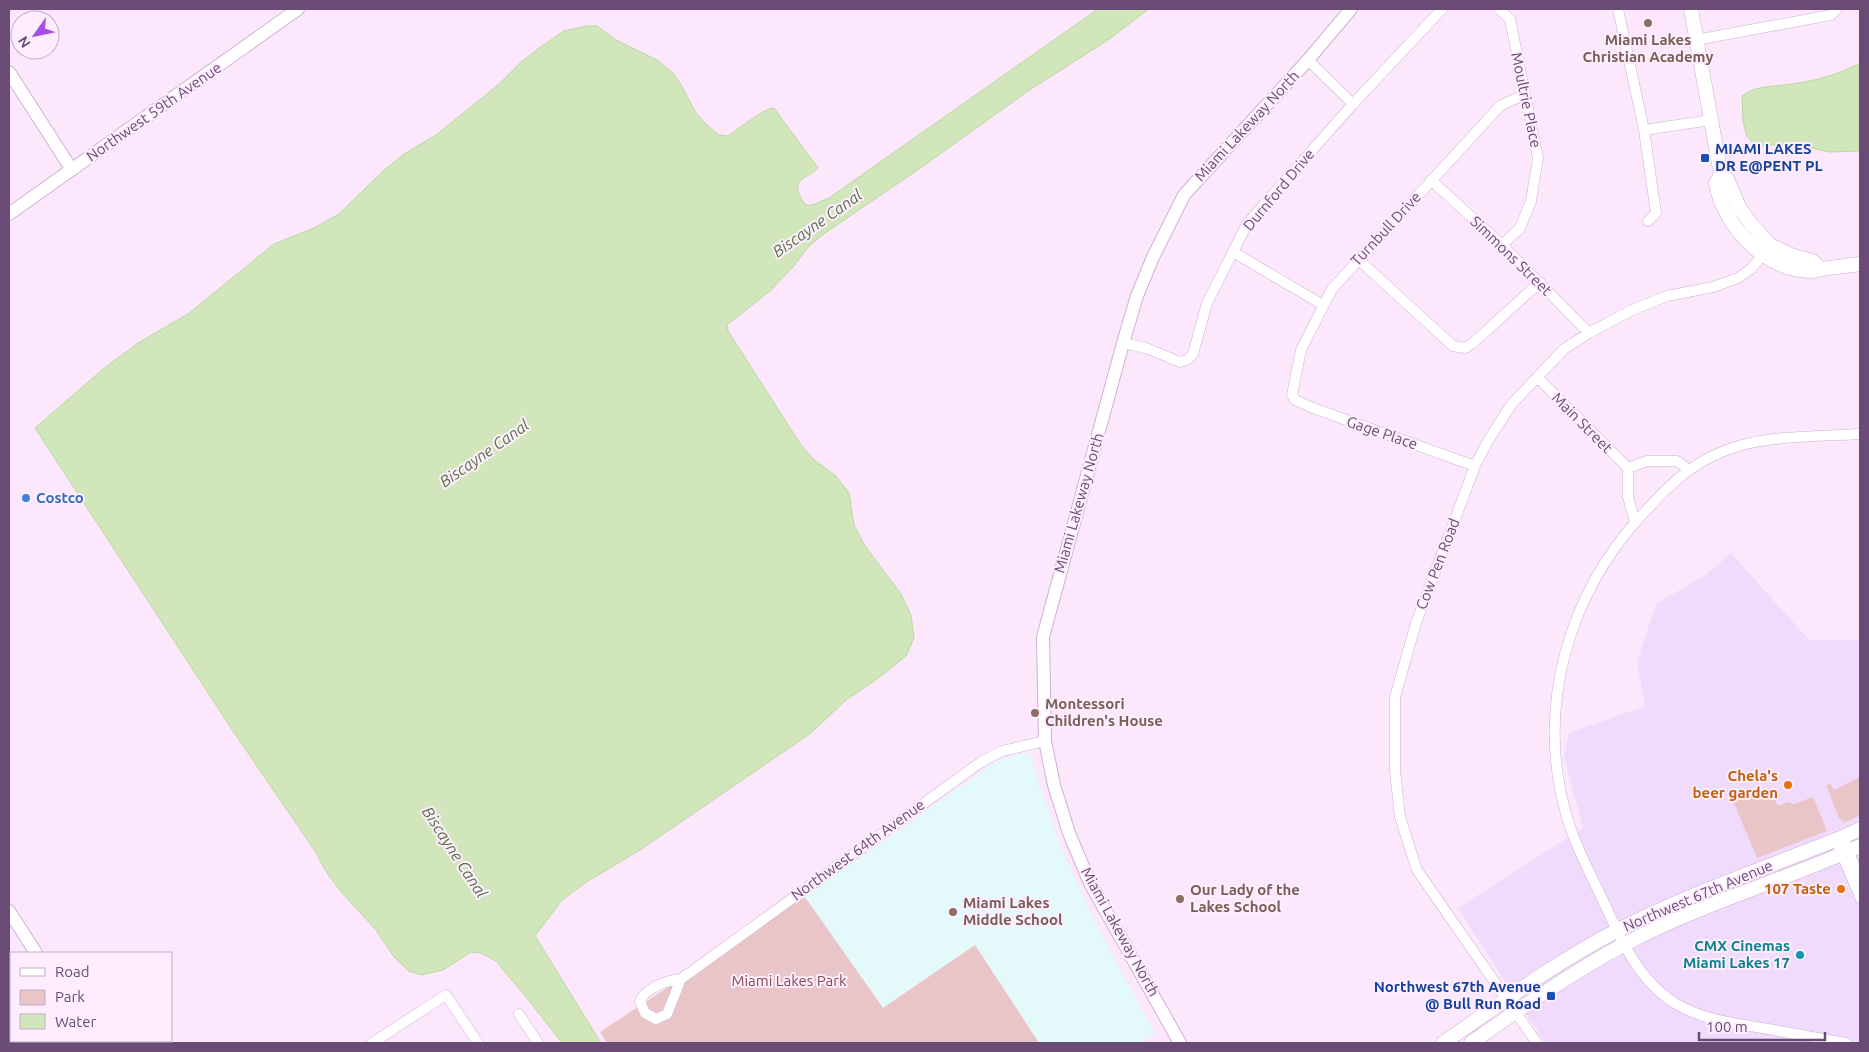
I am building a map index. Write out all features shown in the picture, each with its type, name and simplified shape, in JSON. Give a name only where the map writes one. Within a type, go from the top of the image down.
[{"type":"main road","points":[[1691,9],[1721,176],[1716,183],[1727,216],[1739,234],[1767,250],[1812,261],[1820,268],[1835,269],[1860,264]]},
{"type":"main road","name":"Northwest 67th Avenue","points":[[1443,1043],[1575,954],[1618,930],[1708,889],[1860,829]]},
{"type":"main road","name":"Northwest 67th Avenue","points":[[1471,1043],[1570,976],[1625,944],[1708,906],[1850,851]]},
{"type":"street","name":"Northwest 59th Avenue","points":[[9,214],[298,9]]},
{"type":"street","name":"Miami Lakeway North","points":[[1180,1043],[1090,883],[1069,833],[1054,785],[1044,741],[1042,637],[1123,343],[1137,296],[1153,257],[1184,195],[1308,60],[1351,9]]},
{"type":"street","name":"Durnford Drive","points":[[1123,343],[1146,348],[1180,362],[1187,360],[1192,354],[1208,303],[1247,224],[1353,104],[1442,9]]},
{"type":"street","name":"Moultrie Place","points":[[1500,9],[1510,19],[1538,158],[1531,200],[1520,228],[1502,245]]},
{"type":"street","points":[[1618,9],[1644,130],[1649,176],[1656,213],[1648,221]]},
{"type":"street","points":[[1696,40],[1831,15],[1837,9]]},
{"type":"street","points":[[1308,60],[1353,104]]},
{"type":"street","points":[[9,72],[72,170]]},
{"type":"street","name":"Turnbull Drive","points":[[1292,395],[1301,350],[1332,289],[1501,105],[1524,95]]},
{"type":"street","points":[[1644,130],[1711,120]]},
{"type":"street","name":"Simmons Street","points":[[1431,180],[1502,245],[1589,333]]},
{"type":"street","name":"Cow Pen Road","points":[[1537,1043],[1514,1013],[1417,870],[1400,817],[1395,771],[1395,697],[1416,623],[1475,466],[1488,441],[1511,405],[1537,377],[1564,349],[1589,333],[1630,311],[1667,296],[1713,287],[1738,278],[1751,269],[1767,250]]},
{"type":"street","points":[[1233,252],[1323,305]]},
{"type":"street","points":[[1358,259],[1453,346],[1465,348],[1473,343],[1540,282]]},
{"type":"street","name":"Main Street","points":[[1537,377],[1628,468]]},
{"type":"street","name":"Gage Place","points":[[1292,395],[1295,400],[1313,408],[1475,466]]},
{"type":"street","points":[[1846,1043],[1715,1019],[1694,1013],[1673,1002],[1651,983],[1625,944],[1578,847],[1566,812],[1555,754],[1555,723],[1558,684],[1574,622],[1604,562],[1635,522],[1662,493],[1688,470],[1718,453],[1742,445],[1779,439],[1860,434]]},
{"type":"street","points":[[1635,522],[1628,497],[1628,468],[1647,461],[1677,461],[1688,470]]},
{"type":"street","name":"Northwest 64th Avenue","points":[[681,979],[982,762],[1002,751],[1044,741]]},
{"type":"street","points":[[1839,838],[1850,851],[1860,881]]},
{"type":"street","points":[[1850,851],[1860,896]]},
{"type":"street","points":[[9,911],[35,952]]},
{"type":"street","points":[[372,1043],[446,995],[478,1043]]},
{"type":"street","points":[[519,1014],[538,1043]]},
{"type":"shaded area","points":[[1731,553],[1809,640],[1860,640],[1860,1043],[1546,1043],[1458,908],[1583,828],[1564,756],[1569,733],[1645,706],[1637,662],[1656,604],[1707,574]]},
{"type":"shaded area","name":"Miami Lakes Middle School","points":[[1029,753],[1060,845],[1097,926],[1155,1034],[1140,1043],[1039,1043],[975,945],[883,1008],[805,897],[995,762],[1017,754]]},
{"type":"green space","points":[[1860,777],[1860,815],[1844,823],[1839,818],[1826,785],[1831,784],[1834,790]]},
{"type":"green space","points":[[1770,788],[1778,806],[1787,802],[1794,804],[1813,797],[1827,831],[1757,858],[1733,801]]},
{"type":"green space","name":"Miami Lakes Park","points":[[805,897],[883,1008],[975,945],[1039,1043],[607,1043],[600,1032]]},
{"type":"water","name":"Biscayne Canal","points":[[1098,9],[1149,9],[1108,40],[1028,91],[825,233],[810,245],[793,267],[770,291],[727,325],[728,331],[801,445],[813,459],[836,476],[849,493],[854,525],[865,546],[901,594],[911,615],[914,638],[906,656],[846,700],[811,733],[640,850],[588,881],[562,900],[535,936],[601,1043],[562,1043],[496,961],[481,953],[471,952],[443,970],[421,975],[409,971],[394,957],[376,930],[343,894],[327,873],[315,851],[233,731],[35,428],[102,370],[138,343],[188,314],[274,244],[314,228],[339,214],[383,171],[404,154],[436,135],[498,85],[521,62],[564,31],[597,26],[616,40],[657,60],[673,73],[696,113],[719,135],[728,136],[758,115],[774,108],[818,168],[801,180],[798,187],[802,200],[806,205],[813,205],[829,198]]},
{"type":"water","points":[[1860,63],[1860,151],[1829,152],[1799,145],[1760,145],[1752,142],[1747,136],[1743,122],[1742,96],[1748,92],[1754,89],[1822,78]]},
{"type":"place","name":"Miami Lakes Christian Academy","points":[[1648,23]]},
{"type":"place","name":"MIAMI LAKES DR E@PENT PL","points":[[1705,158]]},
{"type":"place","name":"Costco","points":[[26,498]]},
{"type":"place","name":"Montessori Children's House","points":[[1035,713]]},
{"type":"place","name":"Chela's beer garden","points":[[1788,785]]},
{"type":"place","name":"107 Taste","points":[[1841,889]]},
{"type":"place","name":"Our Lady of the Lakes School","points":[[1180,899]]},
{"type":"place","name":"Miami Lakes Middle School","points":[[953,912]]},
{"type":"place","name":"CMX Cinemas Miami Lakes 17","points":[[1800,955]]},
{"type":"place","name":"Northwest 67th Avenue @ Bull Run Road","points":[[1551,996]]}]
